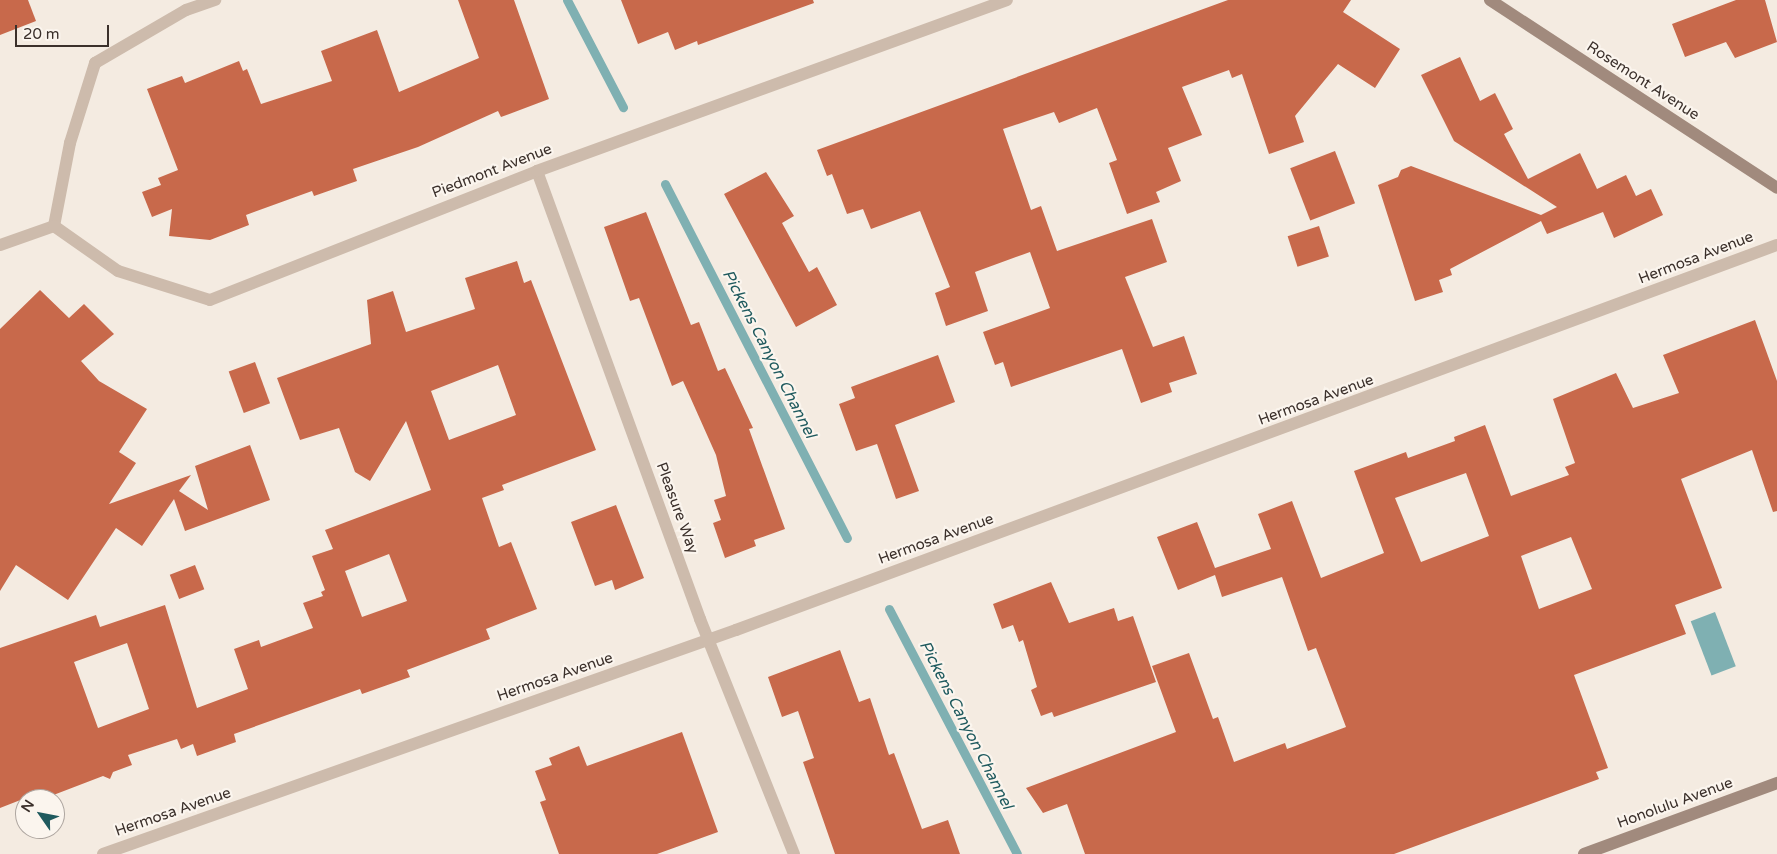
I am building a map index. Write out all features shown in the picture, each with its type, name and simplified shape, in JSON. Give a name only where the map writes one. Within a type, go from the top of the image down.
[{"type":"street","points":[[0,245],[54,226],[70,143],[95,63],[186,10],[215,0]]},
{"type":"street","name":"Piedmont Avenue","points":[[54,226],[118,271],[210,300],[537,171],[1007,0]]},
{"type":"street","name":"Rosemont Avenue","points":[[1490,0],[1777,188]]},
{"type":"street","name":"Pleasure Way","points":[[537,171],[700,619],[711,639],[794,854]]},
{"type":"street","name":"Hermosa Avenue","points":[[103,854],[711,639],[1777,245]]},
{"type":"street","name":"Honolulu Avenue","points":[[1584,854],[1777,783]]},
{"type":"water","points":[[1715,612],[1736,666],[1712,675],[1691,621]]},
{"type":"building","points":[[0,0],[28,0],[36,21],[0,35]]},
{"type":"building","points":[[458,0],[514,0],[549,99],[501,117],[498,111],[418,147],[353,169],[357,181],[314,196],[312,191],[246,215],[249,225],[210,240],[169,236],[172,209],[152,217],[142,192],[161,185],[158,178],[178,170],[147,89],[182,76],[185,83],[239,61],[243,71],[247,69],[261,104],[332,81],[321,51],[377,30],[399,92],[479,58]]},
{"type":"building","points":[[621,0],[813,0],[814,3],[698,45],[697,41],[675,50],[668,32],[638,44]]},
{"type":"building","points":[[1228,0],[1351,0],[1343,12],[1400,49],[1375,88],[1338,64],[1295,116],[1304,142],[1269,154],[1242,74],[1232,78],[1229,70],[1182,87],[1202,135],[1168,148],[1181,181],[1156,192],[1160,202],[1127,214],[1109,163],[1117,160],[1097,108],[1059,123],[1054,112],[1003,129],[1031,210],[1041,206],[1057,251],[1152,219],[1167,262],[1125,277],[1153,347],[1184,336],[1197,374],[1169,383],[1172,392],[1141,403],[1122,349],[1011,387],[1003,362],[995,365],[983,332],[1050,308],[1030,252],[975,272],[988,311],[946,326],[935,293],[950,287],[920,211],[871,229],[863,209],[847,214],[832,174],[827,176],[817,150]]},
{"type":"building","points":[[1736,0],[1765,0],[1777,42],[1735,58],[1726,42],[1685,57],[1672,24]]},
{"type":"building","points":[[1460,57],[1480,101],[1495,93],[1513,129],[1504,134],[1528,179],[1580,153],[1597,189],[1626,175],[1636,196],[1651,189],[1663,215],[1614,238],[1603,212],[1547,234],[1541,221],[1450,269],[1452,275],[1439,280],[1443,292],[1415,301],[1378,185],[1398,177],[1401,170],[1411,166],[1541,215],[1557,207],[1454,141],[1421,75]]},
{"type":"building","points":[[1335,151],[1355,203],[1310,220],[1290,168]]},
{"type":"building","points":[[766,172],[794,216],[782,223],[809,272],[817,267],[837,305],[796,327],[724,194]]},
{"type":"building","points":[[646,212],[691,325],[699,322],[718,371],[725,368],[753,428],[749,429],[785,529],[754,540],[756,546],[725,558],[713,523],[721,520],[714,500],[726,496],[716,455],[683,381],[672,386],[639,298],[630,301],[604,227]]},
{"type":"building","points":[[1319,226],[1329,256],[1298,267],[1288,236]]},
{"type":"building","points":[[517,261],[524,283],[531,280],[596,450],[502,485],[504,490],[482,498],[499,547],[511,542],[537,609],[486,629],[490,639],[407,670],[410,677],[362,694],[360,689],[234,734],[236,742],[197,756],[193,744],[181,749],[177,739],[128,755],[132,765],[113,772],[110,779],[103,776],[65,791],[65,789],[15,789],[15,802],[0,808],[0,648],[96,615],[100,627],[165,605],[197,708],[248,689],[234,649],[259,640],[261,647],[313,628],[303,603],[323,596],[321,592],[325,590],[312,556],[333,549],[325,530],[431,490],[406,421],[370,481],[355,472],[339,428],[300,440],[277,378],[371,344],[367,300],[393,291],[406,332],[475,309],[465,278]],"holes":[[[498,365],[516,415],[449,440],[431,391]],[[389,554],[407,601],[362,617],[345,571]],[[127,643],[149,709],[98,728],[74,662]]]},
{"type":"building","points":[[40,290],[69,318],[84,304],[114,334],[81,361],[99,381],[147,409],[119,452],[136,463],[109,504],[191,475],[179,491],[208,510],[195,466],[250,445],[270,500],[185,531],[174,499],[142,546],[116,528],[68,600],[16,565],[0,591],[0,329]]},
{"type":"building","points":[[1755,320],[1777,381],[1777,511],[1773,512],[1752,450],[1681,479],[1722,588],[1675,605],[1686,634],[1574,675],[1608,768],[1596,772],[1599,779],[1394,854],[1085,854],[1067,804],[1043,813],[1026,788],[1176,732],[1152,666],[1189,653],[1213,719],[1218,717],[1234,762],[1285,743],[1287,749],[1346,727],[1316,648],[1308,651],[1282,577],[1222,597],[1215,575],[1178,590],[1157,537],[1197,522],[1215,568],[1271,549],[1258,514],[1292,501],[1321,578],[1384,553],[1354,471],[1406,452],[1408,458],[1455,441],[1454,437],[1485,425],[1511,496],[1569,475],[1565,467],[1575,463],[1553,399],[1616,373],[1633,408],[1679,393],[1663,355]],"holes":[[[1466,473],[1489,536],[1421,562],[1395,498]],[[1571,537],[1592,589],[1539,609],[1521,556]]]},
{"type":"building","points":[[938,355],[955,402],[895,425],[919,491],[896,499],[877,444],[856,451],[839,404],[855,398],[851,387]]},
{"type":"building","points":[[255,362],[270,403],[244,413],[229,372]]},
{"type":"building","points":[[616,505],[644,578],[615,590],[612,580],[595,586],[571,522]]},
{"type":"building","points":[[195,565],[204,589],[179,599],[170,575]]},
{"type":"building","points":[[1051,582],[1069,623],[1114,608],[1118,621],[1133,616],[1156,682],[1054,717],[1052,712],[1041,716],[1031,690],[1037,687],[1023,640],[1019,642],[1013,625],[1002,629],[993,604]]},
{"type":"building","points":[[840,650],[859,702],[870,698],[889,755],[894,753],[922,829],[948,820],[960,854],[835,854],[803,762],[814,758],[798,711],[782,717],[768,677]]},
{"type":"building","points":[[682,732],[718,832],[657,854],[559,854],[540,802],[546,800],[535,771],[552,765],[549,758],[579,746],[587,766]]},
{"type":"waterway","name":"Pickens Canyon Channel","points":[[567,0],[623,107]]},
{"type":"waterway","name":"Pickens Canyon Channel","points":[[665,184],[847,538]]},
{"type":"waterway","name":"Pickens Canyon Channel","points":[[889,609],[1017,854]]}]
